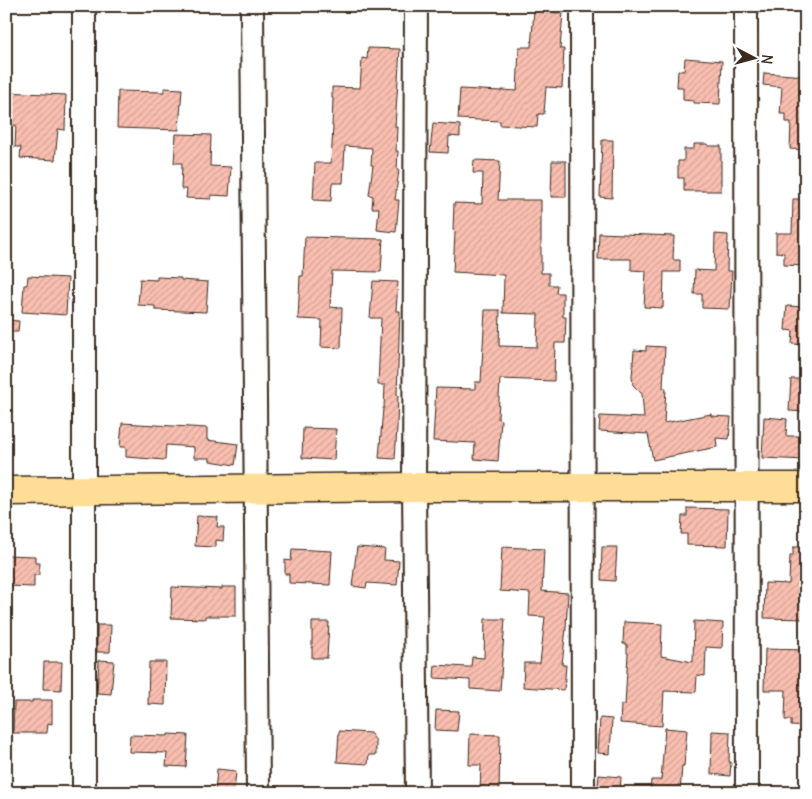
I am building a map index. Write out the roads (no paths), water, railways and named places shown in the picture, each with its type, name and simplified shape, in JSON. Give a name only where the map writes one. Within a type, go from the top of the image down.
[{"type":"main road","points":[[6,491],[414,487],[806,487]]},
{"type":"street","points":[[84,6],[84,793]]},
{"type":"street","points":[[252,6],[258,793]]},
{"type":"street","points":[[416,6],[414,487],[416,793]]},
{"type":"street","points":[[582,6],[583,793]]},
{"type":"street","points":[[746,6],[747,793]]}]
